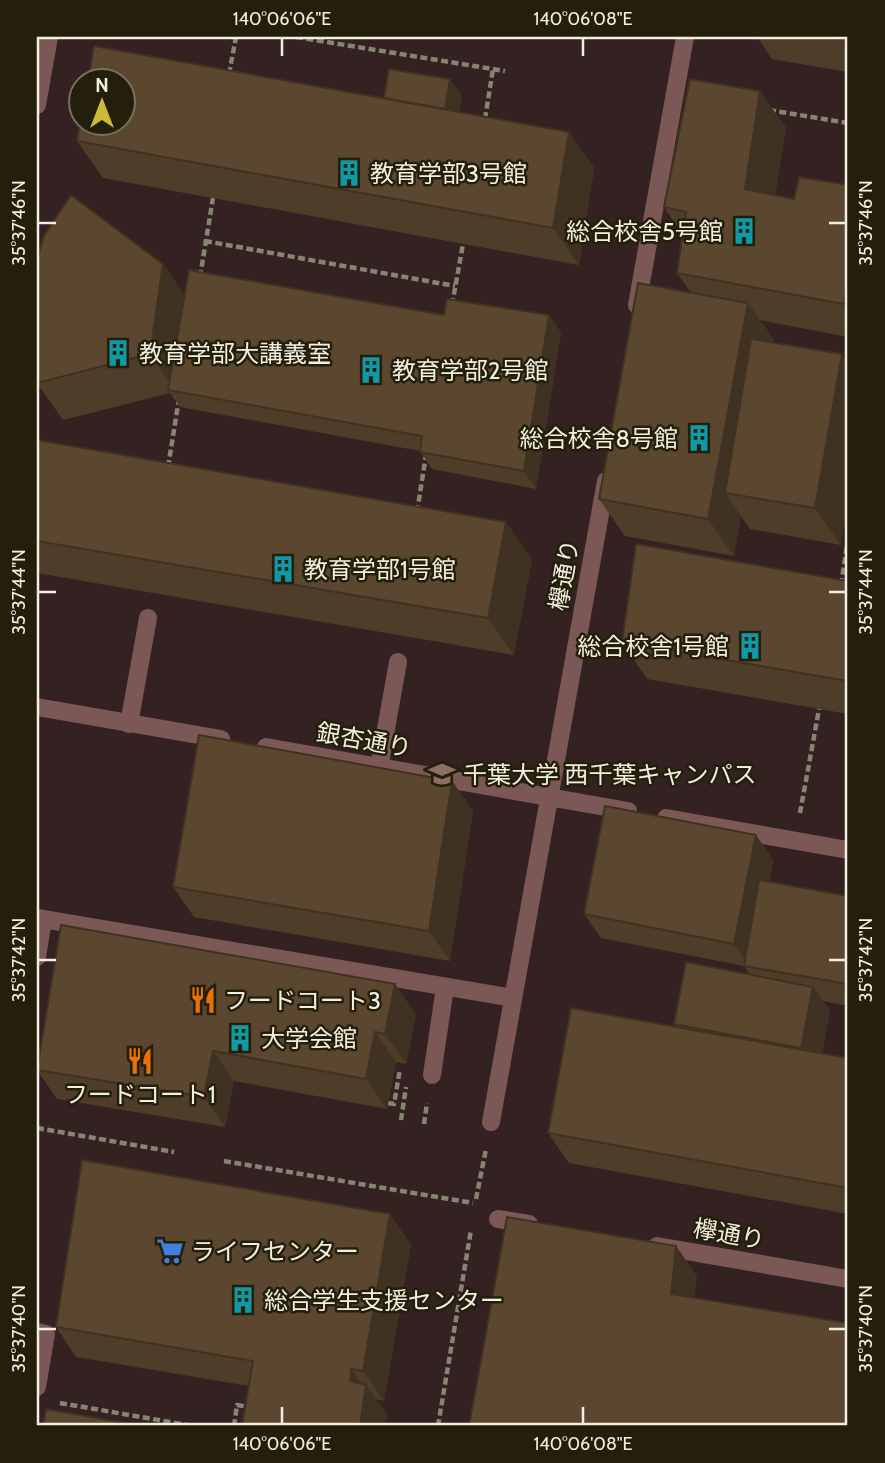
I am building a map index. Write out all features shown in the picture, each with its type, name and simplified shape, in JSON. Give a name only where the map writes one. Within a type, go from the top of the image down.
[{"type":"lane","points":[[37,99],[49,37]]},
{"type":"lane","points":[[635,315],[685,37]]},
{"type":"lane","name":"欅通り","points":[[489,1130],[609,462]]},
{"type":"lane","points":[[129,724],[148,618]]},
{"type":"lane","points":[[379,768],[398,662]]},
{"type":"lane","name":"銀杏通り","points":[[37,708],[848,850]]},
{"type":"lane","points":[[37,957],[40,918],[513,999]]},
{"type":"lane","points":[[432,1075],[445,987]]},
{"type":"lane","points":[[498,1219],[542,1227]]},
{"type":"lane","name":"欅通り","points":[[635,1242],[848,1279]]},
{"type":"lane","points":[[37,1332],[46,1334],[37,1387]]},
{"type":"path","points":[[229,75],[236,37]]},
{"type":"path","points":[[296,37],[506,71]]},
{"type":"path","points":[[485,122],[493,69]]},
{"type":"path","points":[[768,110],[848,123]]},
{"type":"path","points":[[199,281],[213,198]]},
{"type":"path","points":[[205,241],[455,286]]},
{"type":"path","points":[[452,305],[463,244]]},
{"type":"path","points":[[168,468],[181,388]]},
{"type":"path","points":[[417,513],[427,452]]},
{"type":"path","points":[[848,538],[840,587],[848,588]]},
{"type":"path","points":[[794,841],[821,696]]},
{"type":"path","points":[[388,1103],[394,1104],[397,1089]]},
{"type":"path","points":[[401,1120],[406,1089]]},
{"type":"path","points":[[37,1128],[174,1152]]},
{"type":"path","points":[[224,1161],[475,1203],[489,1130]]},
{"type":"path","points":[[438,1426],[471,1229]]},
{"type":"path","points":[[50,1401],[194,1426]]},
{"type":"path","points":[[234,1426],[237,1405],[257,1409]]},
{"type":"shaded area","name":"千葉大学 西千葉キャンパス","points":[[37,37],[848,37],[848,1426],[37,1426]]},
{"type":"building","name":"教育学部3号館","points":[[94,46],[569,132],[553,228],[77,141],[78,136],[136,136],[136,66],[90,66]]},
{"type":"building","points":[[389,69],[450,79],[445,109],[384,98]]},
{"type":"building","name":"総合校舎5号館","points":[[690,79],[760,91],[745,189],[794,199],[799,177],[848,185],[848,277],[844,304],[677,273],[686,212],[664,207]]},
{"type":"building","points":[[71,195],[163,264],[150,354],[37,383],[37,260],[44,236]]},
{"type":"building","name":"教育学部2号館","points":[[189,270],[444,315],[447,299],[549,315],[524,471],[420,452],[422,436],[168,390]]},
{"type":"building","name":"総合校舎8号館","points":[[638,283],[748,303],[708,519],[599,499]]},
{"type":"building","points":[[751,339],[842,354],[815,508],[725,493]]},
{"type":"building","name":"教育学部1号館","points":[[37,440],[506,522],[488,618],[37,541]]},
{"type":"building","points":[[636,544],[848,581],[848,681],[622,642]]},
{"type":"building","points":[[199,735],[452,781],[429,931],[173,887]]},
{"type":"building","points":[[605,806],[756,835],[734,944],[584,914]]},
{"type":"building","points":[[759,880],[848,896],[848,984],[744,966]]},
{"type":"building","name":"大学会館","points":[[61,925],[395,984],[385,1034],[375,1032],[366,1079],[213,1051],[204,1097],[37,1070]]},
{"type":"building","points":[[686,962],[813,987],[801,1048],[674,1024]]},
{"type":"building","points":[[571,1008],[848,1058],[848,1188],[548,1133]]},
{"type":"building","name":"総合学生支援センター","points":[[82,1160],[390,1214],[363,1371],[351,1369],[350,1381],[366,1385],[360,1426],[242,1426],[253,1361],[56,1327]]},
{"type":"building","points":[[507,1217],[676,1246],[671,1294],[848,1323],[848,1426],[469,1426]]},
{"type":"building","points":[[46,1409],[142,1426],[43,1426]]},
{"type":"place","name":"教育学部3号館","points":[[349,173]]},
{"type":"place","name":"総合校舎5号館","points":[[744,231]]},
{"type":"place","name":"教育学部大講義室","points":[[118,353]]},
{"type":"place","name":"教育学部2号館","points":[[371,370]]},
{"type":"place","name":"総合校舎8号館","points":[[699,438]]},
{"type":"place","name":"教育学部1号館","points":[[283,569]]},
{"type":"place","name":"総合校舎1号館","points":[[750,646]]},
{"type":"place","name":"千葉大学 西千葉キャンパス","points":[[442,774]]},
{"type":"place","name":"フードコート3","points":[[203,1000]]},
{"type":"place","name":"大学会館","points":[[240,1038]]},
{"type":"place","name":"フードコート1","points":[[140,1061]]},
{"type":"place","name":"ライフセンター","points":[[170,1251]]},
{"type":"place","name":"総合学生支援センター","points":[[243,1300]]}]
